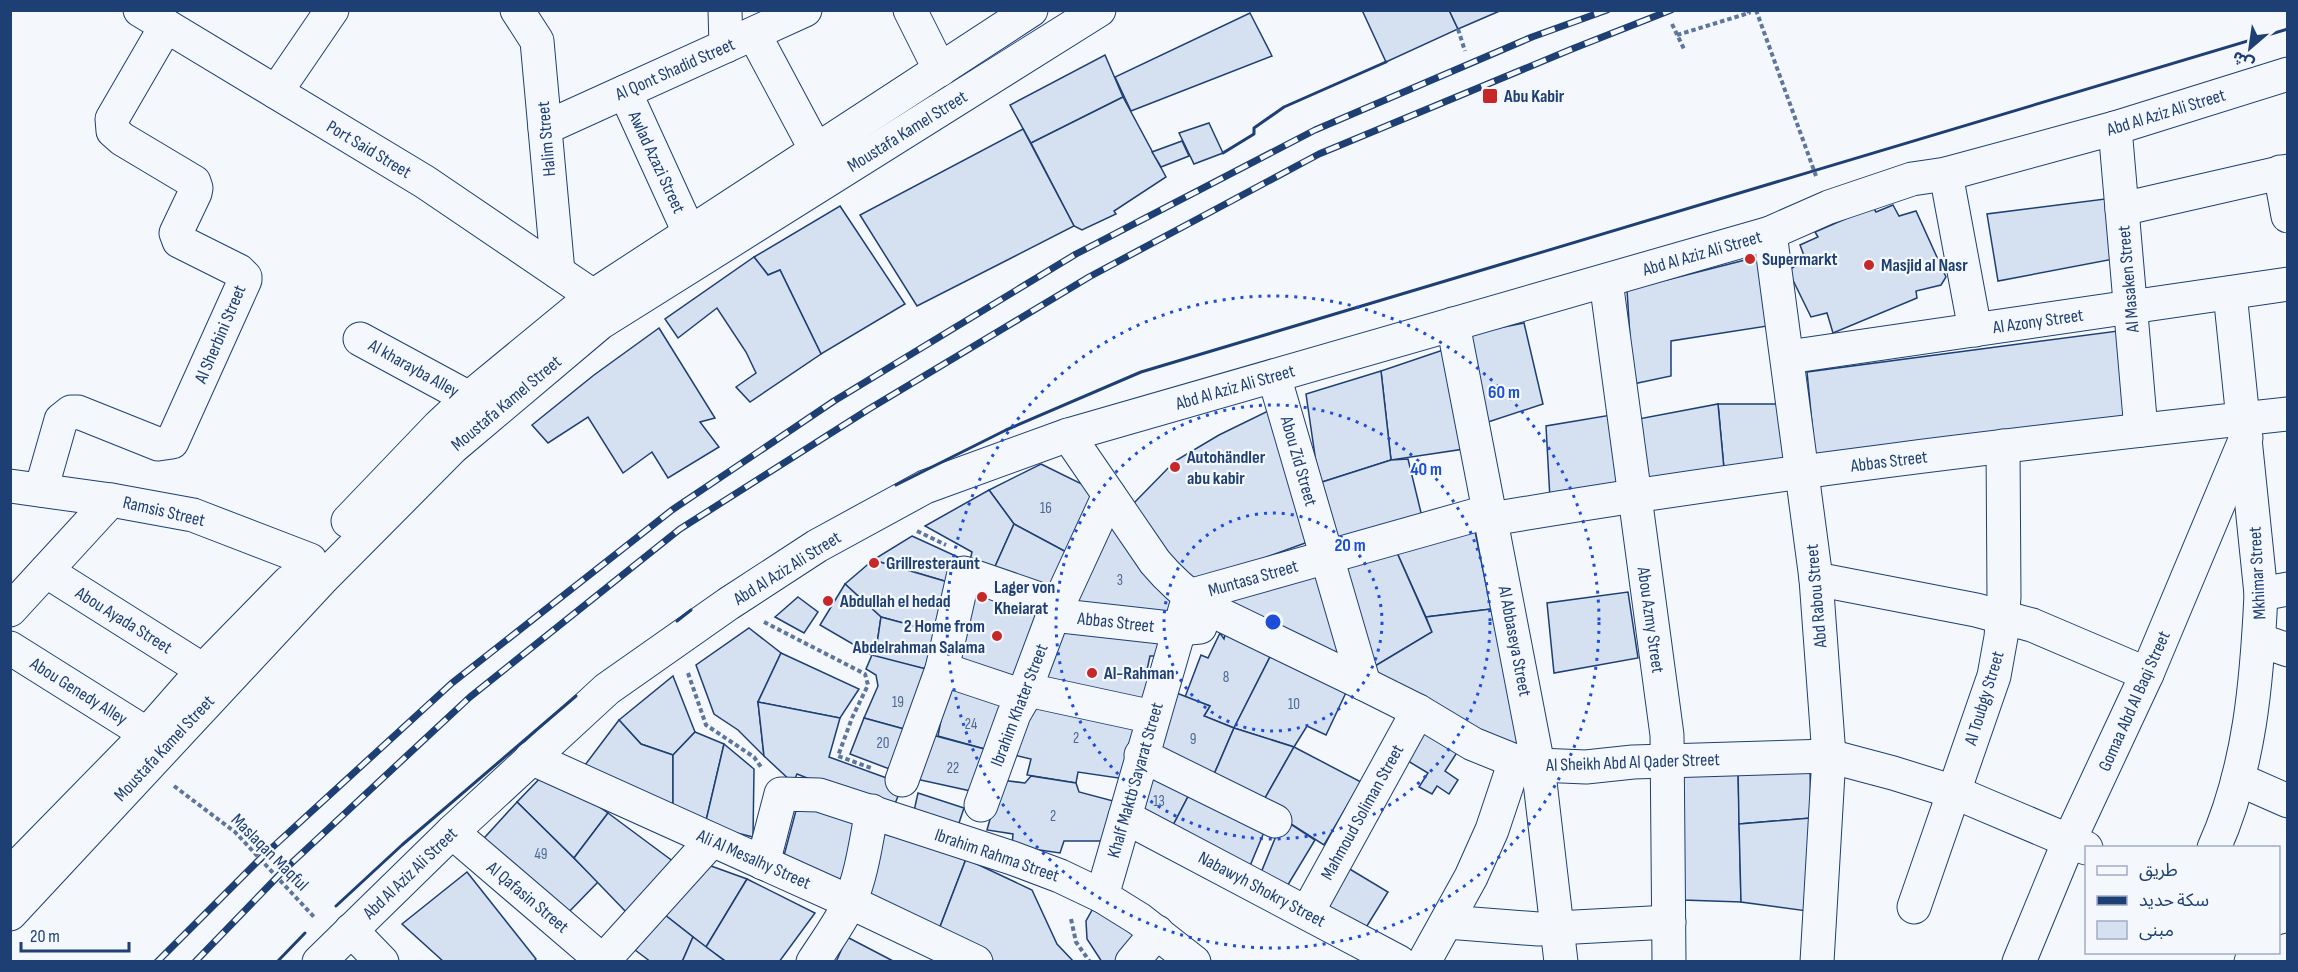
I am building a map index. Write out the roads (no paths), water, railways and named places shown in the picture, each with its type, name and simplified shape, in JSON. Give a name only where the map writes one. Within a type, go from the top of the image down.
[{"type":"street","points":[[276,92],[332,10]]},
{"type":"street","name":"Halim Street","points":[[517,10],[537,41],[558,272]]},
{"type":"street","points":[[725,10],[740,40],[816,150]]},
{"type":"street","name":"Al Qont Shadid Street","points":[[545,128],[806,10]]},
{"type":"street","points":[[910,10],[940,70]]},
{"type":"street","name":"Moustafa Kamel Street","points":[[15,860],[147,734],[203,670],[439,426],[469,398],[593,296],[1032,10]]},
{"type":"street","name":"Moustafa Kamel Street","points":[[10,914],[321,580],[453,447],[600,323],[1099,10]]},
{"type":"street","name":"Port Said Street","points":[[151,15],[425,182],[593,296]]},
{"type":"street","name":"Al Sherbini Street","points":[[26,488],[61,420],[71,412],[78,412],[158,444],[172,442],[245,280],[239,271],[179,241],[176,237],[195,193],[194,182],[122,139],[113,131],[112,119],[151,15]]},
{"type":"street","name":"Abd Al Aziz Ali Street","points":[[336,944],[452,832],[607,689],[728,604],[817,546],[925,487],[1068,435],[1770,232],[1829,207],[1912,179],[1946,174],[2115,128],[2288,74]]},
{"type":"street","name":"Awlad Azazi Street","points":[[625,92],[689,232]]},
{"type":"street","name":"Al Masaken Street","points":[[2115,128],[2141,430]]},
{"type":"street","points":[[2122,209],[2284,172],[2288,216]]},
{"type":"street","points":[[1946,174],[1975,330]]},
{"type":"street","name":"Abd Rabou Street","points":[[1770,232],[1816,579],[1829,756],[1817,962]]},
{"type":"street","name":"Abou Azmy Street","points":[[1606,281],[1667,735],[1669,962]]},
{"type":"street","name":"Al Azony Street","points":[[1788,357],[2288,284]]},
{"type":"street","name":"Mkhimar Street","points":[[2215,846],[2238,779],[2273,645],[2274,592],[2245,428],[2230,293]]},
{"type":"street","name":"Al Abbaseya Street","points":[[1453,324],[1491,515],[1527,763],[1558,929],[1561,962]]},
{"type":"street","name":"Al kharayba Alley","points":[[360,339],[469,398]]},
{"type":"street","name":"Abou Zid Street","points":[[1274,376],[1364,684]]},
{"type":"street","name":"Abbas Street","points":[[1491,515],[1802,472],[2141,430],[2245,428],[2288,414]]},
{"type":"street","name":"Gomaa Abd Al Baqi Street","points":[[2028,958],[2078,844],[2245,428]]},
{"type":"street","name":"Al Sheikh Abd Al Qader Street","points":[[1068,435],[1155,562],[1170,580],[1189,596],[1205,607],[1418,711],[1473,744],[1527,763],[1586,767],[1668,761],[1829,756],[1953,792],[2078,844]]},
{"type":"street","name":"Al Toubgy Street","points":[[1914,907],[1994,676],[2003,617],[2003,446]]},
{"type":"street","name":"Ramsis Street","points":[[26,488],[193,515],[310,561]]},
{"type":"street","name":"Ibrahim Khater Street","points":[[981,805],[1055,610],[1109,495]]},
{"type":"street","points":[[10,609],[111,500]]},
{"type":"street","name":"Muntasa Street","points":[[1189,596],[1327,557],[1491,515]]},
{"type":"street","name":"Abou Ayada Street","points":[[46,571],[203,670]]},
{"type":"street","points":[[902,780],[942,669],[964,573],[1055,610]]},
{"type":"street","points":[[1816,579],[2003,617],[2059,636],[2147,674]]},
{"type":"street","name":"Khalf Maktb Sayarat Street","points":[[1102,896],[1189,596]]},
{"type":"street","name":"Abbas Street","points":[[1055,610],[1179,629],[1239,624]]},
{"type":"street","name":"Abou Genedy Alley","points":[[10,648],[147,734]]},
{"type":"street","points":[[942,669],[1025,693],[1153,717]]},
{"type":"street","name":"Mahmoud Soliman Street","points":[[1307,913],[1418,711]]},
{"type":"street","points":[[1142,755],[1275,821]]},
{"type":"street","name":"Ali Al Mesalhy Street","points":[[531,759],[850,902],[976,962]]},
{"type":"street","points":[[1424,962],[1447,922],[1527,763]]},
{"type":"street","points":[[2238,779],[2288,801]]},
{"type":"street","name":"Ibrahim Rahma Street","points":[[763,863],[781,794],[819,795],[1060,876],[1102,896],[1157,932],[1194,962]]},
{"type":"street","points":[[813,962],[850,902],[872,811]]},
{"type":"street","name":"Nabawyh Shokry Street","points":[[1125,817],[1398,962]]},
{"type":"street","name":"Al Qafasin Street","points":[[452,832],[603,961]]},
{"type":"street","points":[[603,961],[712,840]]},
{"type":"street","points":[[1447,922],[1519,929],[1558,929],[1669,922]]},
{"type":"street","points":[[1132,962],[1157,932]]},
{"type":"street","points":[[336,944],[382,962]]},
{"type":"street","points":[[2279,962],[2288,950]]},
{"type":"railway","points":[[157,962],[264,855],[452,683],[672,510],[834,401],[1076,254],[1315,130],[1532,37],[1607,10]]},
{"type":"railway","points":[[195,962],[284,870],[470,697],[680,529],[869,409],[1089,277],[1319,154],[1671,10]]},
{"type":"place","name":"Abu Kabir","points":[[1490,96]]},
{"type":"place","name":"Supermarkt","points":[[1750,259]]},
{"type":"place","name":"Masjid al Nasr","points":[[1869,265]]},
{"type":"place","name":"Autohändler abu kabir","points":[[1175,467]]},
{"type":"place","name":"Grillresteraunt","points":[[874,563]]},
{"type":"place","name":"Lager von Kheiarat","points":[[982,597]]},
{"type":"place","name":"Abdullah el hedad","points":[[828,601]]},
{"type":"place","name":"2 Home from Abdelrahman Salama","points":[[997,636]]},
{"type":"place","name":"Al-Rahman","points":[[1092,673]]}]
